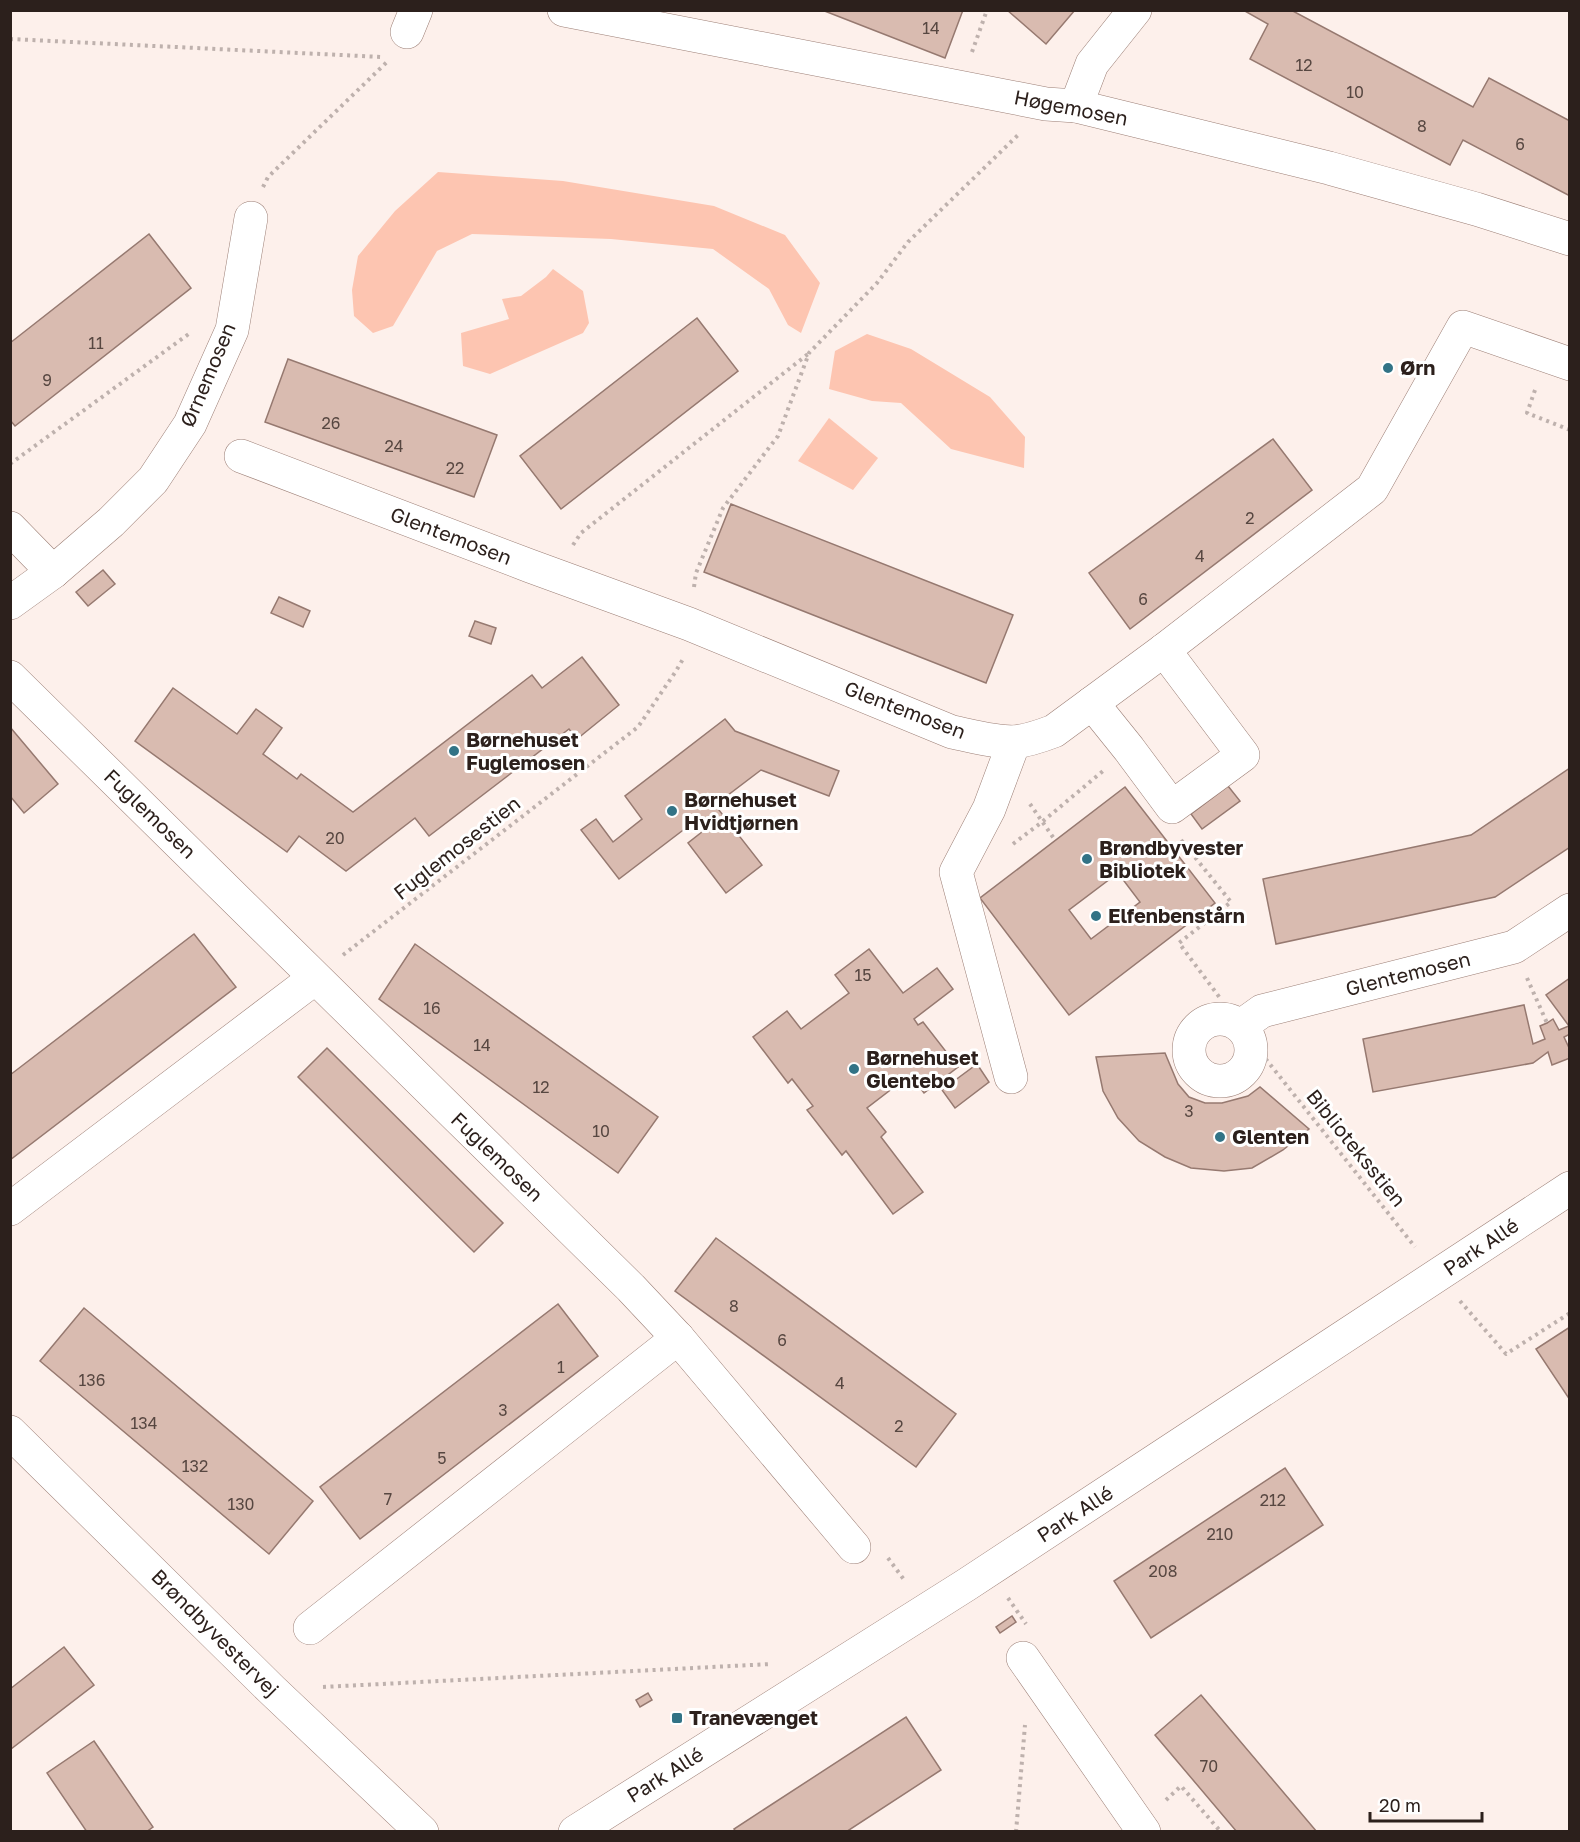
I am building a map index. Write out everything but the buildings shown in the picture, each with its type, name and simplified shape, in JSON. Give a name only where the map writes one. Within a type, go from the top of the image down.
[{"type":"street","name":"Høgemosen","points":[[564,10],[1061,105],[1329,168],[1476,209],[1569,239]]},
{"type":"street","points":[[1061,105],[1135,10]]},
{"type":"street","name":"Ørnemosen","points":[[10,603],[53,572],[111,522],[153,480],[190,424],[232,330],[251,218]]},
{"type":"street","name":"Glentemosen","points":[[242,456],[689,624],[952,732],[984,739],[1014,742],[1054,731],[1164,650],[1372,489],[1463,327],[1558,359]]},
{"type":"street","points":[[10,528],[53,572]]},
{"type":"street","points":[[1092,703],[1172,807],[1243,755],[1164,650]]},
{"type":"street","name":"Fuglemosen","points":[[10,677],[604,1261],[678,1338],[854,1547]]},
{"type":"street","points":[[1011,1077],[956,872],[989,809],[1014,742]]},
{"type":"street","name":"Glentemosen","points":[[1245,1033],[1262,1011],[1514,947],[1569,910]]},
{"type":"street","points":[[10,1209],[315,978]]},
{"type":"street","name":"Park Allé","points":[[575,1832],[928,1609],[1569,1188]]},
{"type":"street","points":[[310,1628],[678,1338]]},
{"type":"street","name":"Brøndbyvestervej","points":[[10,1432],[272,1690],[422,1832]]},
{"type":"street","points":[[1023,1658],[1141,1827]]},
{"type":"path","points":[[960,87],[987,10]]},
{"type":"path","points":[[10,39],[405,34]]},
{"type":"path","points":[[251,218],[258,196],[268,177],[405,34]]},
{"type":"path","points":[[557,575],[565,557],[581,533],[809,353],[878,283],[908,242],[1001,153],[1061,105]]},
{"type":"path","points":[[10,464],[237,299]]},
{"type":"path","name":"Fuglemosestien","points":[[315,978],[638,727],[676,671],[689,646],[689,624],[696,573],[723,508],[778,436],[809,353]]},
{"type":"path","points":[[1558,359],[1527,413],[1569,430]]},
{"type":"path","points":[[1005,850],[1129,749]]},
{"type":"path","points":[[1028,800],[1055,840]]},
{"type":"path","name":"Biblioteksstien","points":[[1172,807],[1171,827],[1231,902],[1179,943],[1245,1033],[1439,1275],[1506,1354],[1569,1313]]},
{"type":"path","points":[[1514,947],[1546,1023]]},
{"type":"path","points":[[854,1547],[871,1535],[928,1609]]},
{"type":"path","points":[[272,1690],[775,1664]]},
{"type":"path","points":[[1141,1827],[1181,1786],[1221,1832]]},
{"type":"shaded area","points":[[438,172],[563,181],[714,206],[785,235],[820,283],[801,333],[788,325],[769,289],[713,249],[611,239],[472,234],[437,251],[393,326],[373,333],[354,316],[352,290],[358,256],[395,211]]},
{"type":"shaded area","points":[[553,269],[583,291],[589,323],[583,333],[490,374],[463,366],[461,333],[509,319],[502,299],[521,296]]},
{"type":"shaded area","points":[[867,334],[911,349],[990,397],[1025,437],[1024,468],[951,449],[901,403],[872,401],[829,389],[835,351]]},
{"type":"shaded area","points":[[829,418],[878,458],[853,490],[798,461]]},
{"type":"place","name":"Ørn","points":[[1388,368]]},
{"type":"place","name":"Børnehuset Fuglemosen","points":[[454,751]]},
{"type":"place","name":"Børnehuset Hvidtjørnen","points":[[672,811]]},
{"type":"place","name":"Brøndbyvester Bibliotek","points":[[1087,859]]},
{"type":"place","name":"Elfenbenstårn","points":[[1096,916]]},
{"type":"place","name":"Børnehuset Glentebo","points":[[854,1069]]},
{"type":"place","name":"Glenten","points":[[1220,1137]]},
{"type":"place","name":"Tranevænget","points":[[677,1718]]}]
